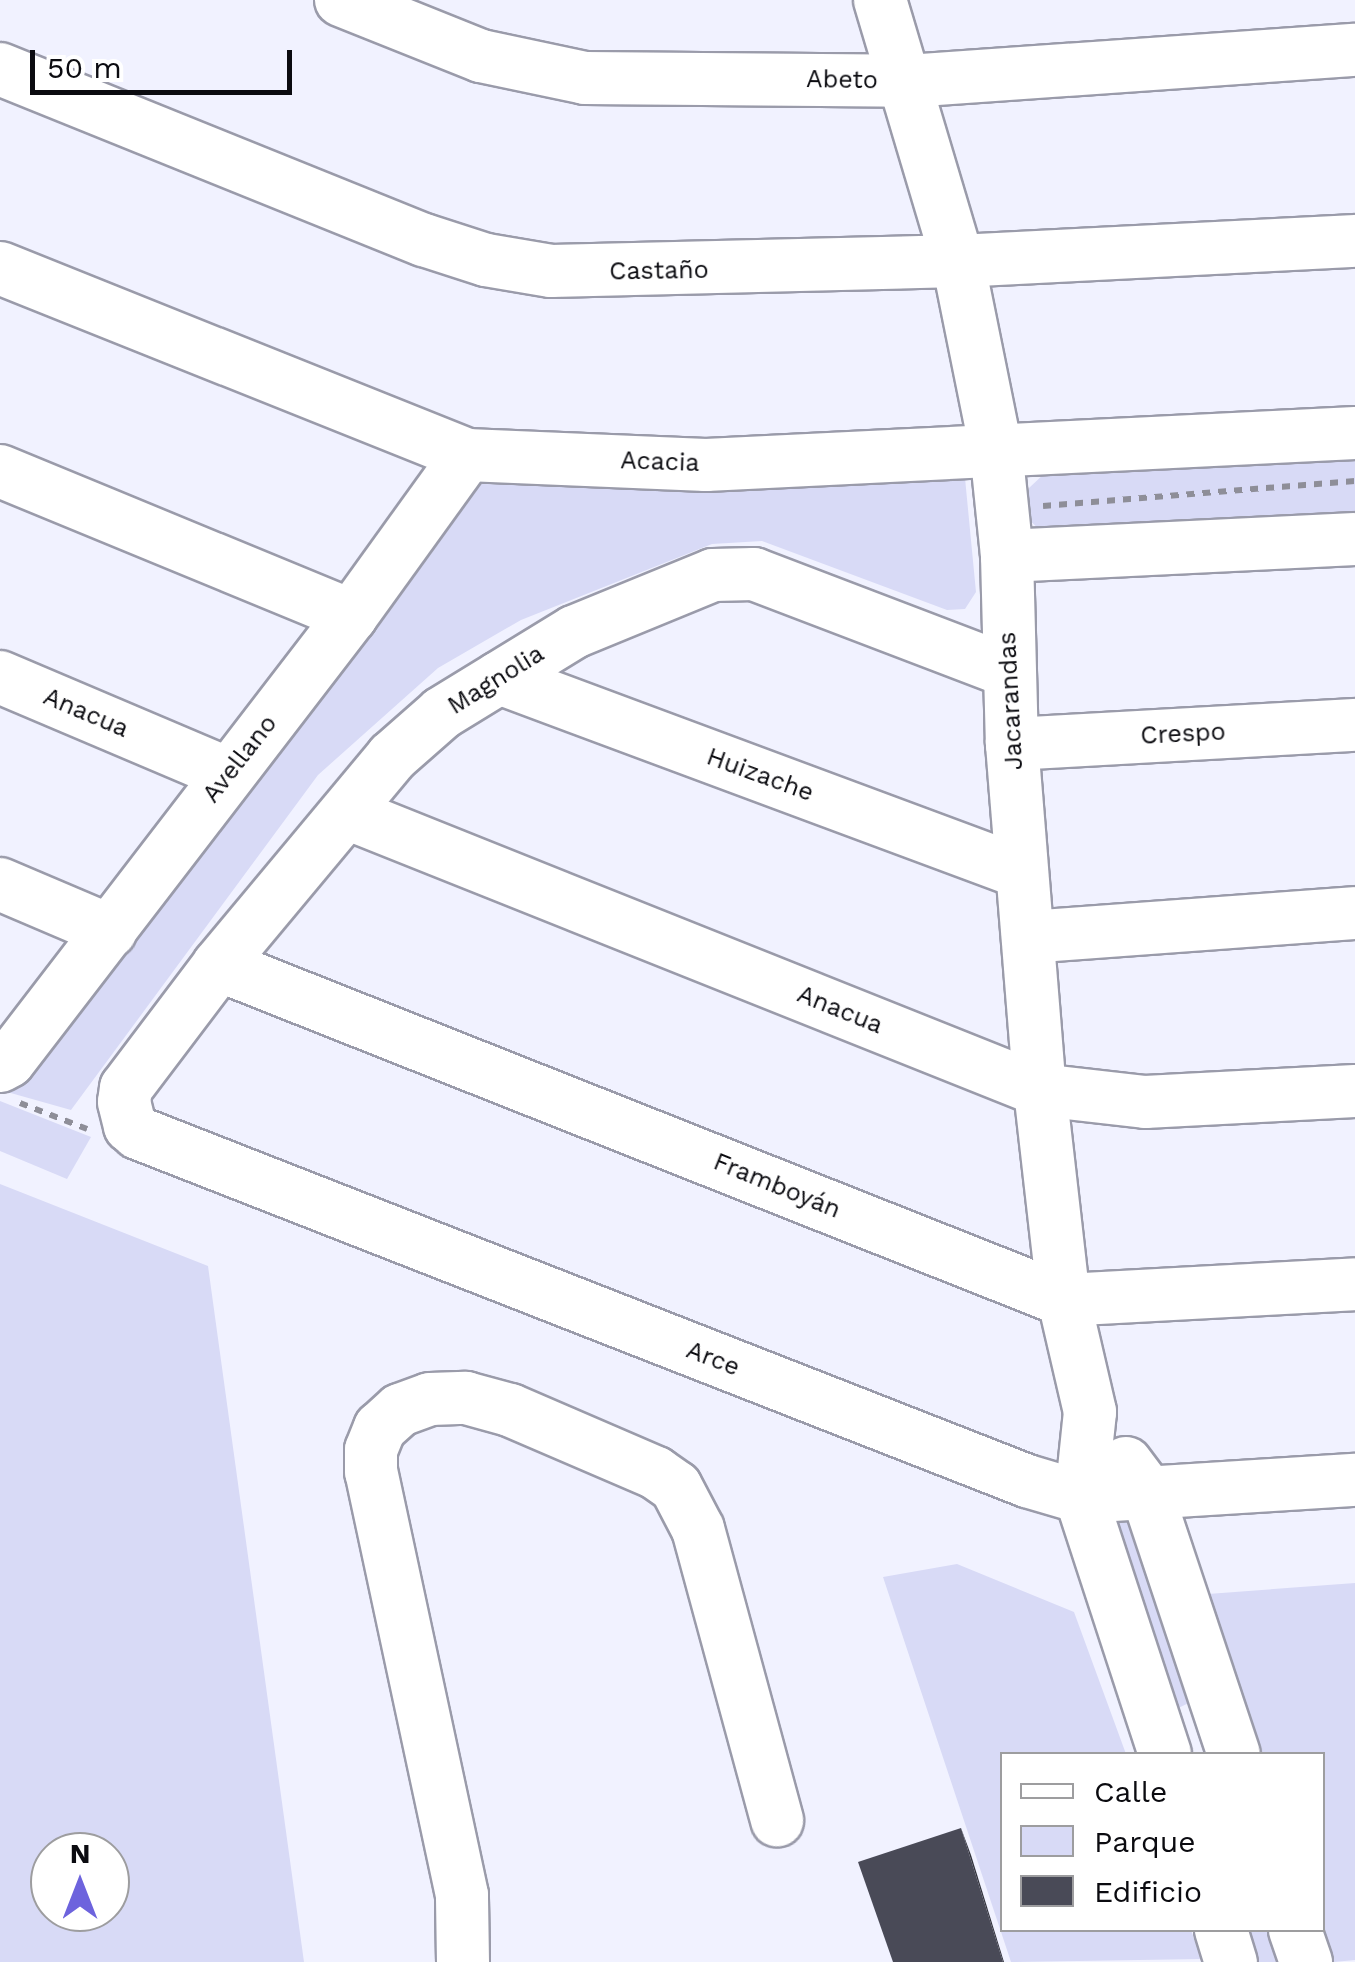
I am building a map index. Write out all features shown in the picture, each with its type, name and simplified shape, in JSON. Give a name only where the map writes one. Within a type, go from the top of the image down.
[{"type":"street","name":"Abeto","points":[[341,0],[481,56],[585,78],[908,81],[1355,50]]},
{"type":"street","name":"Jacarandas","points":[[880,0],[908,81],[958,261],[996,450],[1004,532],[1012,744],[1040,1090],[1064,1300],[1090,1412],[1081,1497]]},
{"type":"street","name":"Castaño","points":[[0,69],[424,240],[486,260],[550,271],[620,273],[958,261],[1355,241]]},
{"type":"street","name":"Acacia","points":[[0,268],[467,455],[706,464],[1355,433]]},
{"type":"street","name":"Avellano","points":[[8,1076],[110,931],[351,616],[467,455]]},
{"type":"street","points":[[0,472],[351,616]]},
{"type":"street","points":[[1004,532],[1355,539]]},
{"type":"street","name":"Magnolia","points":[[132,1110],[219,965],[392,757],[429,724],[574,632],[713,576],[734,572],[777,581],[1008,671]]},
{"type":"street","name":"Anacua","points":[[0,677],[228,774]]},
{"type":"street","name":"Huizache","points":[[498,678],[1022,872]]},
{"type":"street","name":"Crespo","points":[[1012,744],[1355,725]]},
{"type":"street","name":"Anacua","points":[[346,813],[1040,1090],[1145,1102],[1355,1091]]},
{"type":"street","points":[[0,884],[110,931]]},
{"type":"street","points":[[1028,937],[1355,913]]},
{"type":"street","name":"Framboyán","points":[[219,965],[1064,1300],[1355,1284]]},
{"type":"street","name":"Arce","points":[[132,1110],[1003,1473],[1081,1497],[1355,1480]]},
{"type":"street","points":[[463,1962],[462,1895],[371,1472],[371,1450],[380,1428],[400,1410],[430,1398],[466,1398],[496,1406],[656,1473],[676,1488],[698,1529],[777,1820]]},
{"type":"street","name":"Jacarandas","points":[[1090,1412],[1146,1490],[1226,1734]]},
{"type":"street","points":[[1081,1497],[1163,1747],[1226,1734]]},
{"type":"street","points":[[1221,1932],[1231,1962]]},
{"type":"street","points":[[1296,1932],[1306,1962]]},
{"type":"path","points":[[1004,532],[1355,481]]},
{"type":"path","points":[[8,1076],[96,1132],[132,1110]]},
{"type":"green space","points":[[1355,456],[1355,518],[1040,530],[1026,517],[1029,488],[1047,471]]},
{"type":"green space","points":[[965,478],[976,592],[965,609],[947,610],[762,541],[712,544],[521,620],[438,668],[318,775],[71,1110],[0,1090],[479,484],[724,486]]},
{"type":"green space","points":[[0,1101],[91,1137],[67,1179],[0,1151]]},
{"type":"green space","points":[[0,1184],[208,1266],[304,1962],[0,1962]]},
{"type":"green space","points":[[1127,1516],[1193,1701],[1172,1711],[1109,1523]]},
{"type":"green space","points":[[957,1564],[1074,1612],[1125,1752],[1000,1752],[1000,1929],[883,1577]]},
{"type":"green space","points":[[1355,1583],[1355,1960],[1334,1962],[1323,1932],[1325,1752],[1262,1752],[1208,1594]]},
{"type":"green space","points":[[1001,1932],[1192,1932],[1201,1959],[1011,1962]]},
{"type":"green space","points":[[1246,1932],[1275,1932],[1286,1962],[1256,1962]]},
{"type":"building","points":[[961,1828],[1003,1962],[893,1962],[858,1862]]}]
